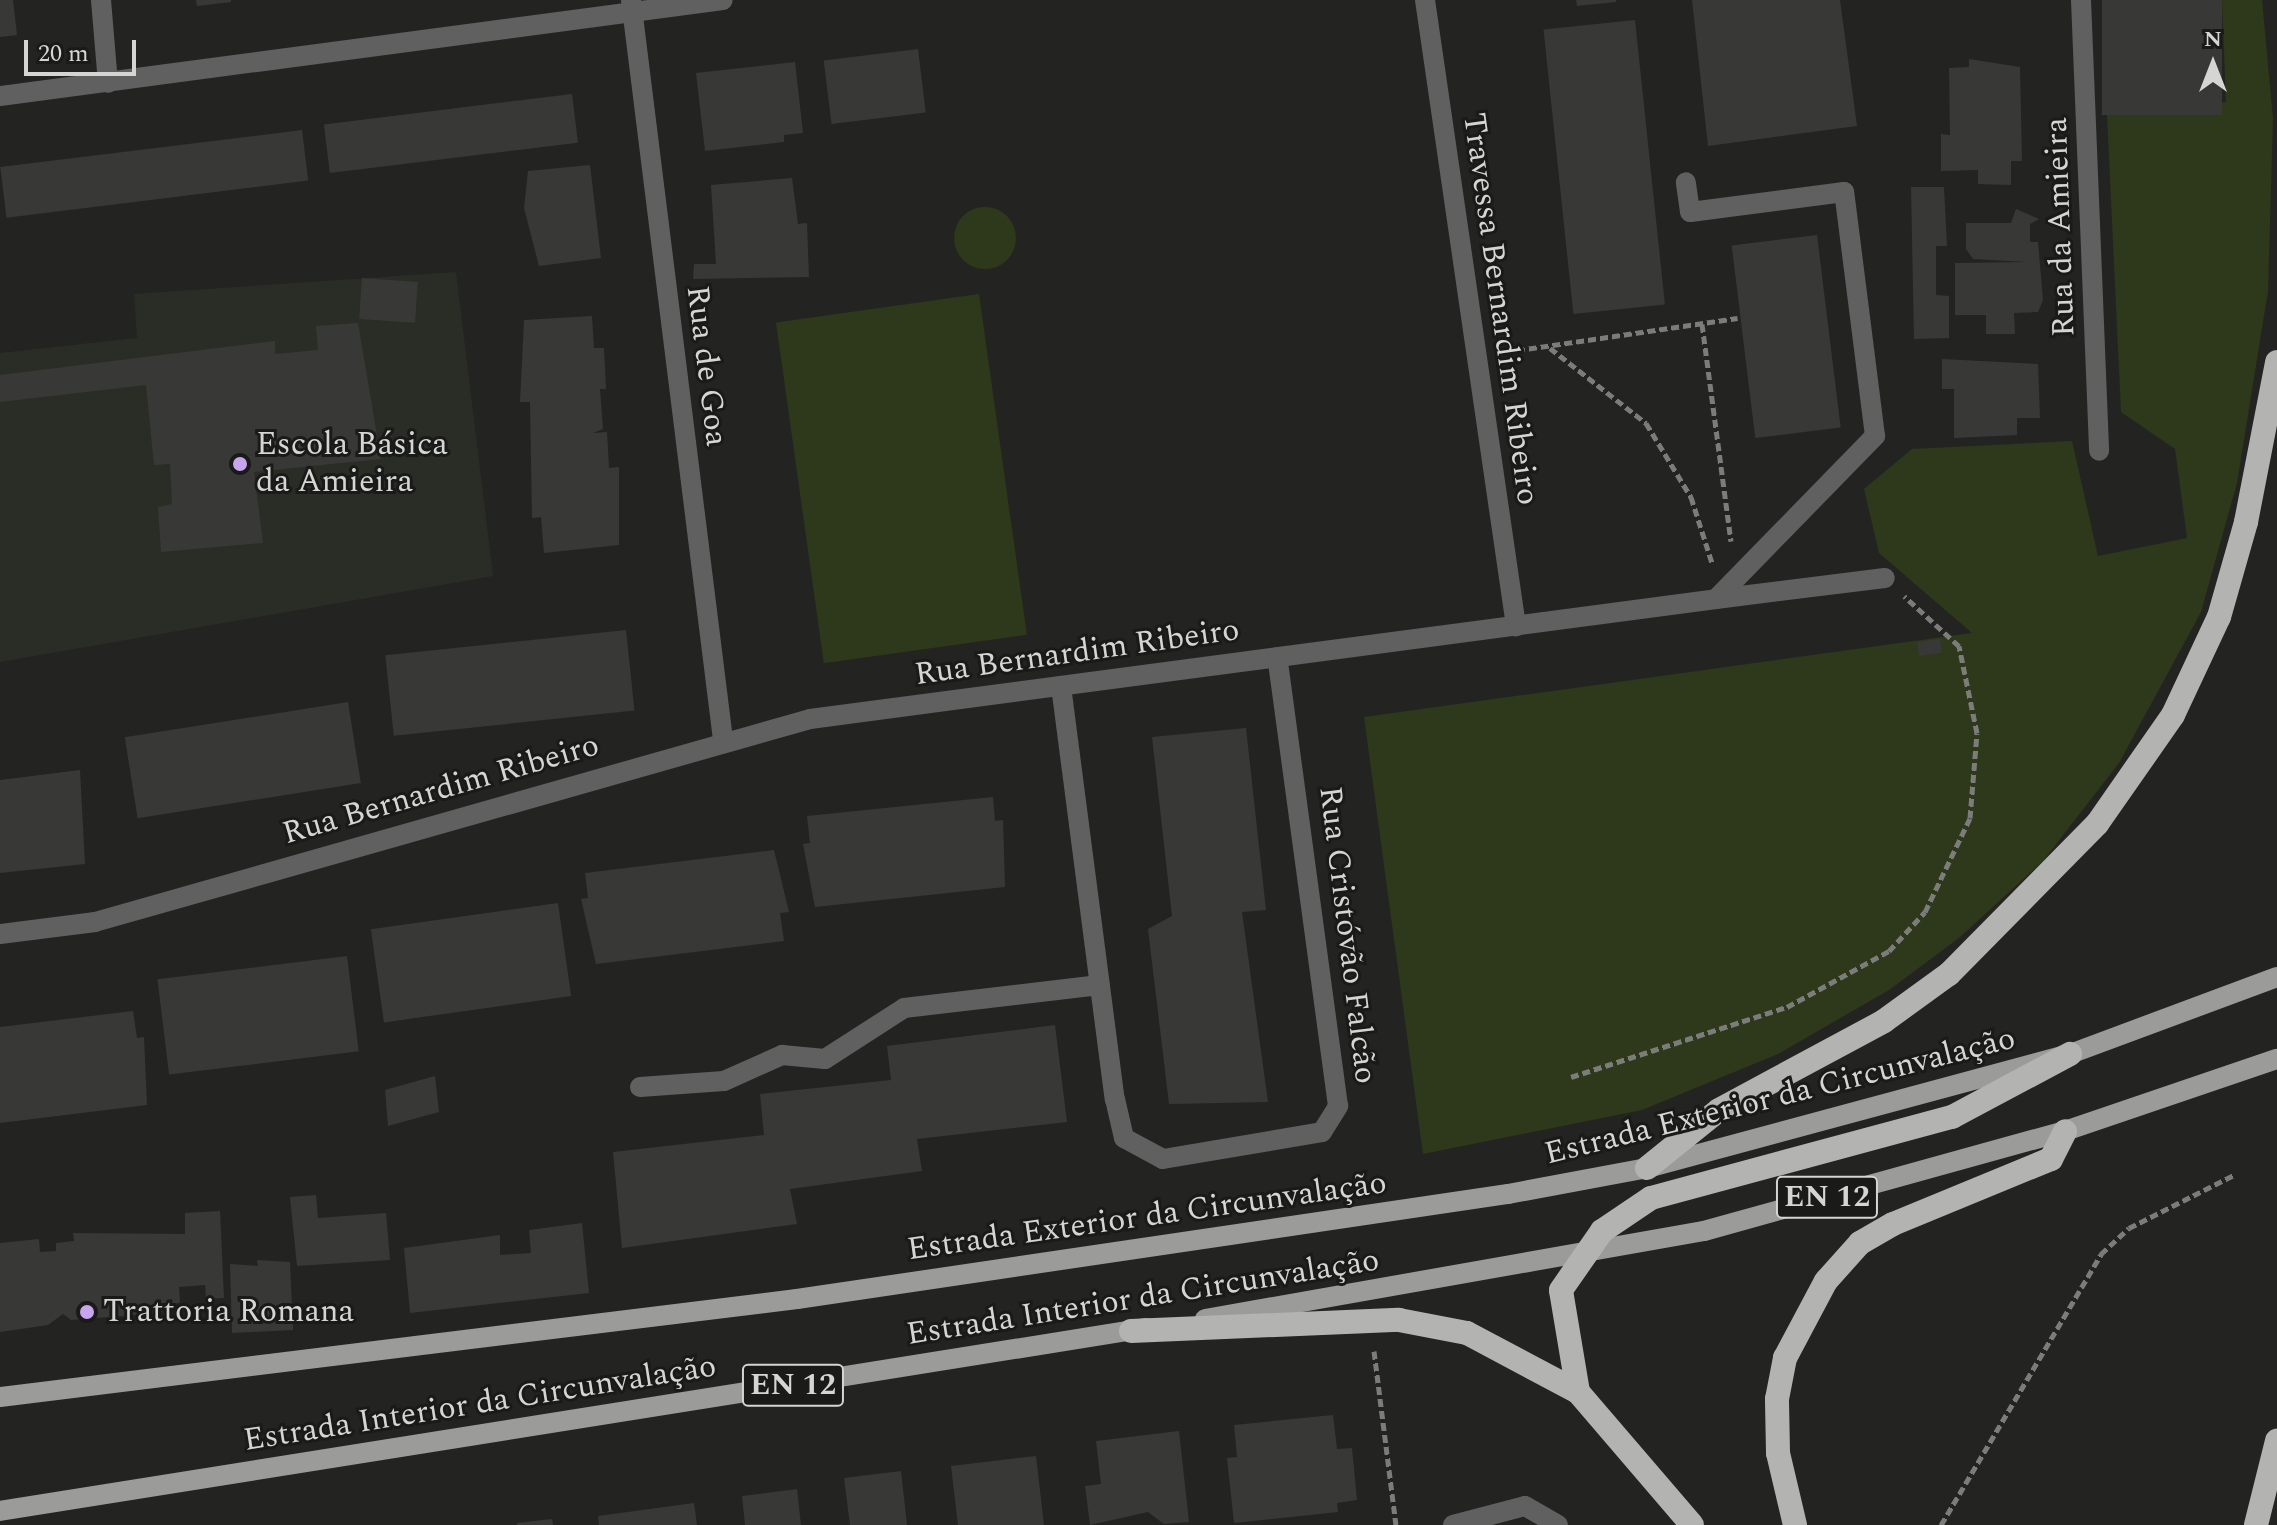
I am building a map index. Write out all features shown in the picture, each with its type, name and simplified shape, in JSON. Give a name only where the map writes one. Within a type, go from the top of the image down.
[{"type":"highway","points":[[1647,1168],[1719,1110],[1884,1021],[1949,974],[2097,824],[2173,715],[2219,617],[2246,522],[2277,362]]},
{"type":"highway","points":[[1578,1392],[1561,1290],[1602,1231],[1651,1198],[1952,1117],[2070,1054]]},
{"type":"highway","points":[[1795,1525],[1778,1453],[1777,1399],[1785,1358],[1826,1281],[1860,1243],[1893,1224],[2051,1159],[2065,1131]]},
{"type":"highway","points":[[1131,1331],[1399,1320],[1504,1348],[1578,1392],[1692,1525]]},
{"type":"highway","points":[[2256,1525],[2277,1441]]},
{"type":"main road","name":"Estrada Exterior da Circunvalação","points":[[0,1397],[797,1299],[1647,1168],[2070,1054],[2277,977]]},
{"type":"main road","name":"Estrada Interior da Circunvalação","points":[[0,1511],[1131,1331],[1704,1231],[2065,1131],[2277,1059]]},
{"type":"street","points":[[101,0],[108,83]]},
{"type":"street","points":[[0,96],[632,6],[723,0]]},
{"type":"street","name":"Travessa Bernardim Ribeiro","points":[[1425,0],[1516,626]]},
{"type":"street","name":"Rua da Amieira","points":[[2081,0],[2099,451]]},
{"type":"street","name":"Rua de Goa","points":[[632,6],[723,740]]},
{"type":"street","points":[[1686,182],[1690,212],[1844,192],[1875,436],[1716,599]]},
{"type":"street","name":"Rua Bernardim Ribeiro","points":[[0,934],[95,922],[723,740],[810,719],[1885,578]]},
{"type":"street","name":"Rua Cristóvão Falcão","points":[[1061,686],[1100,985],[1124,1138],[1163,1159],[1322,1132],[1338,1106],[1277,657]]},
{"type":"street","points":[[640,1087],[724,1081],[782,1055],[825,1059],[904,1008],[1100,985]]},
{"type":"street","points":[[1453,1525],[1525,1506],[1558,1525]]},
{"type":"path","points":[[1476,355],[1550,348],[1738,318]]},
{"type":"path","points":[[1702,324],[1736,579]]},
{"type":"path","points":[[1550,348],[1623,399],[1668,453],[1703,526],[1716,599]]},
{"type":"path","points":[[1571,1077],[1801,1001],[1889,951],[1925,912],[1970,818],[1975,708],[1959,646],[1885,578]]},
{"type":"path","points":[[1941,1525],[2101,1254],[2129,1228],[2234,1175]]},
{"type":"path","points":[[1375,1353],[1396,1525]]},
{"type":"shaded area","name":"Escola Básica da Amieira","points":[[456,272],[493,576],[0,662],[0,353],[137,338],[134,294]]},
{"type":"green space","points":[[2222,0],[2262,0],[2273,118],[2268,291],[2237,483],[2201,612],[2119,763],[2043,861],[1959,938],[1889,990],[1778,1054],[1642,1110],[1423,1154],[1364,717],[1972,633],[1879,553],[1864,489],[1912,449],[2072,441],[2098,556],[2187,538],[2175,449],[2121,412],[2107,115],[2226,102]]},
{"type":"green space","points":[[985,207],[997,209],[1007,216],[1014,226],[1014,250],[1007,260],[997,267],[985,269],[973,267],[963,260],[956,250],[954,238],[956,226],[963,216],[973,209]]},
{"type":"green space","points":[[979,294],[1027,635],[824,663],[776,323]]},
{"type":"building","points":[[0,0],[13,0],[17,35],[0,37]]},
{"type":"building","points":[[196,0],[231,0],[231,2],[197,6]]},
{"type":"building","points":[[1576,0],[1616,0],[1616,2],[1577,6]]},
{"type":"building","points":[[1692,0],[1840,0],[1857,126],[1708,146]]},
{"type":"building","points":[[2102,0],[2222,0],[2222,115],[2102,115]]},
{"type":"building","points":[[1635,20],[1665,304],[1573,314],[1544,30]]},
{"type":"building","points":[[918,49],[926,113],[832,124],[824,61]]},
{"type":"building","points":[[1969,59],[2020,67],[2022,161],[2011,161],[2011,185],[1978,184],[1978,170],[1941,171],[1941,134],[1950,135],[1949,68],[1969,67]]},
{"type":"building","points":[[795,62],[803,133],[784,135],[784,142],[705,151],[696,73]]},
{"type":"building","points":[[572,94],[578,143],[330,173],[324,124]]},
{"type":"building","points":[[302,130],[308,181],[6,218],[0,167]]},
{"type":"building","points":[[590,165],[601,258],[539,266],[524,208],[528,171]]},
{"type":"building","points":[[792,178],[798,224],[807,223],[809,277],[693,279],[694,264],[716,264],[711,185]]},
{"type":"building","points":[[1911,187],[1944,187],[1947,246],[1936,246],[1936,295],[1949,296],[1949,338],[1914,339]]},
{"type":"building","points":[[2016,209],[2039,219],[2030,224],[2030,242],[2038,242],[2043,300],[2038,312],[2014,313],[2015,334],[1986,334],[1986,315],[1955,315],[1955,263],[2027,262],[1973,259],[1966,249],[1966,223],[2011,223]]},
{"type":"building","points":[[1817,235],[1841,428],[1755,438],[1732,245]]},
{"type":"building","points":[[362,278],[418,282],[415,323],[359,319]]},
{"type":"building","points":[[592,316],[594,348],[604,348],[606,389],[600,389],[603,429],[593,433],[607,432],[609,468],[619,467],[619,545],[544,553],[541,517],[532,518],[530,402],[520,402],[524,320]]},
{"type":"building","points":[[358,323],[381,459],[254,472],[263,543],[161,552],[158,507],[172,504],[170,464],[154,465],[146,385],[0,402],[0,375],[275,341],[275,354],[318,350],[316,326]]},
{"type":"building","points":[[1942,359],[2038,364],[2040,418],[2017,418],[2017,435],[1954,438],[1954,389],[1942,389]]},
{"type":"building","points":[[626,630],[634,711],[394,736],[385,655]]},
{"type":"building","points":[[1940,639],[1942,653],[1919,656],[1917,642]]},
{"type":"building","points":[[348,702],[361,783],[138,818],[125,737]]},
{"type":"building","points":[[1246,728],[1266,910],[1242,912],[1268,1102],[1169,1104],[1148,929],[1172,916],[1152,737]]},
{"type":"building","points":[[80,770],[85,864],[0,873],[0,780]]},
{"type":"building","points":[[993,797],[995,821],[1003,820],[1005,887],[815,907],[803,844],[810,843],[807,816]]},
{"type":"building","points":[[774,850],[789,912],[780,913],[784,941],[596,964],[581,899],[588,898],[585,873]]},
{"type":"building","points":[[558,903],[571,996],[384,1022],[371,929]]},
{"type":"building","points":[[347,956],[359,1051],[169,1075],[157,979]]},
{"type":"building","points":[[133,1011],[137,1038],[144,1037],[147,1105],[0,1123],[0,1027]]},
{"type":"building","points":[[1055,1025],[1067,1122],[917,1139],[922,1171],[790,1189],[797,1224],[622,1248],[613,1152],[764,1135],[760,1094],[891,1080],[887,1046]]},
{"type":"building","points":[[435,1076],[439,1112],[388,1126],[385,1090]]},
{"type":"building","points":[[316,1195],[318,1218],[386,1213],[390,1260],[297,1266],[290,1197]]},
{"type":"building","points":[[220,1211],[224,1298],[206,1299],[205,1285],[179,1287],[180,1302],[159,1313],[71,1320],[63,1314],[48,1325],[0,1332],[0,1243],[39,1239],[40,1252],[56,1251],[56,1243],[74,1241],[73,1233],[185,1234],[185,1213]]},
{"type":"building","points":[[582,1223],[589,1293],[410,1313],[404,1248],[500,1235],[500,1255],[531,1253],[529,1230]]},
{"type":"building","points":[[257,1260],[290,1262],[293,1330],[232,1333],[230,1264],[258,1266]]},
{"type":"building","points":[[1333,1415],[1337,1449],[1352,1448],[1357,1500],[1337,1503],[1338,1512],[1234,1523],[1227,1458],[1237,1457],[1234,1425]]},
{"type":"building","points":[[1179,1431],[1189,1522],[1164,1524],[1148,1512],[1090,1525],[1085,1486],[1101,1484],[1096,1441]]},
{"type":"building","points":[[1036,1456],[1044,1525],[958,1525],[951,1466]]},
{"type":"building","points":[[901,1471],[907,1525],[850,1525],[844,1478]]},
{"type":"building","points":[[797,1489],[801,1525],[745,1525],[742,1496]]},
{"type":"building","points":[[694,1503],[697,1525],[599,1525],[598,1516]]},
{"type":"building","points":[[552,1519],[553,1525],[517,1525],[517,1523]]},
{"type":"place","name":"Escola Básica da Amieira","points":[[240,464]]},
{"type":"place","name":"Trattoria Romana","points":[[87,1312]]}]
